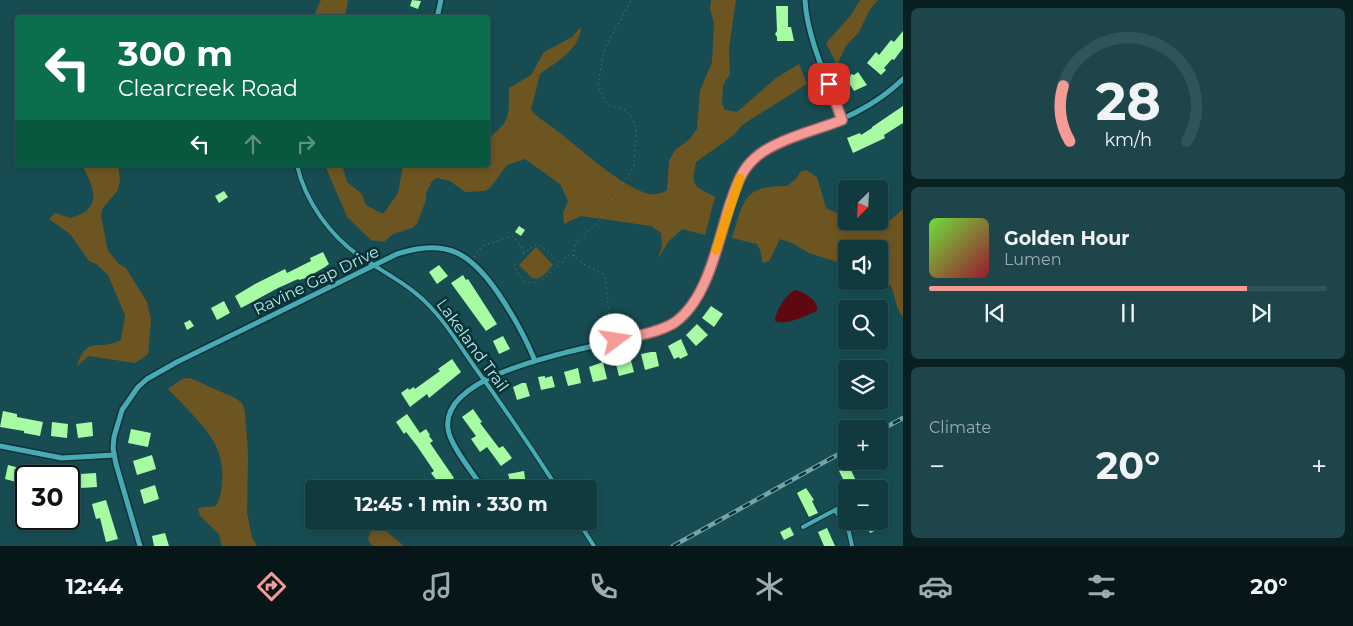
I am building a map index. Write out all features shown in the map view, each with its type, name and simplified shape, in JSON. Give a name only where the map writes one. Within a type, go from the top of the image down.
[{"type":"street","points":[[438,15],[441,0]]},
{"type":"street","points":[[805,0],[809,31],[842,120]]},
{"type":"street","points":[[477,480],[453,443],[448,429],[453,406],[468,392],[507,369],[664,328],[674,323],[692,306],[706,280],[737,183],[747,166],[756,156],[778,144],[842,120],[881,98],[903,80]]},
{"type":"street","name":"Ravine Gap Drive","points":[[140,546],[114,456],[114,437],[122,410],[138,387],[177,362],[397,254],[414,248],[428,247],[456,252],[472,261],[485,274],[512,312],[535,361]]},
{"type":"street","points":[[0,446],[62,458],[114,456]]},
{"type":"lane","name":"Lakeland Trail","points":[[298,167],[303,188],[316,210],[349,247],[413,291],[434,310],[552,480]]},
{"type":"lane","points":[[803,527],[836,510],[849,532],[852,546]]},
{"type":"lane","points":[[584,530],[594,546]]},
{"type":"path","points":[[574,256],[574,248],[577,242],[598,222],[634,166],[636,129],[632,117],[625,110],[610,106],[605,101],[598,86],[604,50],[630,0]]},
{"type":"path","points":[[472,261],[482,246],[512,236],[518,241],[524,253]]},
{"type":"path","points":[[561,264],[536,244],[524,253],[514,265],[516,271],[525,282],[538,283],[561,264],[567,256],[574,256],[585,265],[602,273],[605,277],[609,312],[616,340]]},
{"type":"shaded area","points":[[321,0],[348,0],[345,15],[314,15]]},
{"type":"shaded area","points":[[711,0],[736,0],[729,48],[730,74],[723,85],[722,104],[725,110],[737,112],[776,78],[799,64],[807,84],[742,125],[734,135],[696,162],[695,185],[715,197],[705,235],[682,229],[668,242],[658,259],[662,246],[661,233],[651,226],[581,216],[564,224],[563,213],[568,201],[560,184],[525,159],[507,165],[490,188],[484,191],[465,192],[450,181],[437,178],[432,181],[426,193],[426,200],[417,224],[412,228],[393,234],[384,242],[371,240],[347,217],[326,167],[343,167],[347,182],[362,194],[366,205],[383,214],[398,193],[403,167],[490,167],[490,137],[501,127],[507,117],[509,88],[531,75],[544,52],[572,37],[581,27],[580,35],[572,49],[540,74],[531,110],[599,165],[625,183],[649,194],[658,194],[667,190],[669,161],[675,150],[690,139],[697,129],[700,91],[712,62],[714,24],[710,8]]},
{"type":"shaded area","points":[[860,0],[878,0],[870,9],[859,32],[846,46],[837,65],[826,43],[851,15]]},
{"type":"shaded area","points":[[83,167],[118,167],[120,181],[118,190],[102,209],[101,217],[108,251],[119,264],[126,268],[147,302],[151,319],[148,354],[135,363],[89,356],[77,366],[81,356],[89,347],[106,345],[121,340],[125,315],[108,275],[96,264],[89,261],[70,234],[49,219],[55,213],[71,218],[83,213],[90,207],[93,195],[88,176]]},
{"type":"shaded area","points":[[806,170],[817,177],[826,208],[838,213],[838,230],[888,230],[888,221],[903,209],[903,317],[899,312],[892,289],[888,283],[888,240],[838,240],[838,262],[809,253],[792,243],[780,239],[769,261],[763,263],[757,244],[732,238],[739,214],[747,198],[761,189],[787,186],[797,178],[800,172]]},
{"type":"shaded area","points":[[536,247],[553,265],[545,274],[537,279],[532,278],[519,265]]},
{"type":"shaded area","points":[[795,290],[813,300],[816,303],[817,311],[790,321],[775,321],[782,304],[788,295]]},
{"type":"shaded area","points":[[190,378],[242,403],[245,412],[248,454],[247,513],[252,537],[257,546],[222,546],[219,534],[200,516],[198,508],[216,506],[221,490],[222,472],[219,454],[208,432],[168,389],[182,379]]},
{"type":"shaded area","points":[[372,530],[386,530],[404,546],[372,546],[368,539]]},
{"type":"building","points":[[412,0],[421,1],[418,9],[410,6]]},
{"type":"building","points":[[776,6],[788,6],[788,27],[791,27],[794,41],[777,41],[775,34],[777,31]]},
{"type":"building","points":[[903,31],[903,48],[894,60],[892,59],[884,68],[886,70],[881,75],[867,63],[876,52],[879,55],[891,40],[894,42]]},
{"type":"building","points":[[858,72],[867,85],[854,91],[847,80],[851,74],[854,75]]},
{"type":"building","points":[[903,106],[903,123],[884,135],[885,138],[853,153],[847,138],[860,133],[861,135]]},
{"type":"building","points":[[224,191],[228,197],[219,203],[215,196]]},
{"type":"building","points":[[519,226],[525,230],[521,236],[515,232]]},
{"type":"building","points":[[323,252],[329,264],[325,267],[306,278],[298,279],[278,288],[241,308],[235,296],[285,269],[287,273],[311,261],[310,258]]},
{"type":"building","points":[[439,265],[448,276],[437,284],[429,272]]},
{"type":"building","points":[[463,275],[466,280],[468,279],[497,324],[486,331],[451,283]]},
{"type":"building","points":[[224,301],[230,313],[217,320],[211,308]]},
{"type":"building","points":[[711,306],[723,314],[714,327],[702,318]]},
{"type":"building","points":[[190,320],[194,326],[187,330],[184,323]]},
{"type":"building","points":[[697,324],[708,335],[696,346],[686,335]]},
{"type":"building","points":[[503,336],[510,349],[499,354],[493,341]]},
{"type":"building","points":[[681,339],[688,355],[680,359],[679,357],[674,359],[668,346]]},
{"type":"building","points":[[656,352],[659,366],[645,370],[641,354]]},
{"type":"building","points":[[630,357],[634,372],[619,376],[615,360]]},
{"type":"building","points":[[452,359],[461,372],[429,398],[427,394],[410,407],[401,393],[408,388],[409,390],[414,387],[415,389],[440,371],[438,369]]},
{"type":"building","points":[[603,362],[607,379],[593,382],[589,367]]},
{"type":"building","points":[[578,368],[581,383],[568,386],[564,372]]},
{"type":"building","points":[[545,376],[545,378],[552,376],[555,387],[541,390],[538,377]]},
{"type":"building","points":[[526,383],[530,396],[517,400],[513,387]]},
{"type":"building","points":[[473,409],[482,422],[480,423],[499,448],[503,446],[512,458],[501,466],[487,447],[480,452],[471,439],[476,436],[462,417]]},
{"type":"building","points":[[3,411],[17,414],[17,417],[43,422],[40,436],[0,427]]},
{"type":"building","points":[[407,414],[420,433],[426,429],[433,441],[430,443],[454,478],[451,480],[436,480],[431,473],[434,471],[417,446],[406,432],[404,434],[396,422]]},
{"type":"building","points":[[52,422],[68,424],[67,438],[51,436]]},
{"type":"building","points":[[92,422],[93,436],[78,438],[76,424]]},
{"type":"building","points":[[131,429],[151,433],[148,447],[128,443]]},
{"type":"building","points":[[152,455],[156,469],[137,475],[133,461]]},
{"type":"building","points":[[8,465],[15,467],[15,482],[5,479]]},
{"type":"building","points":[[851,470],[856,480],[844,480],[839,471]]},
{"type":"building","points":[[524,471],[525,480],[510,480],[508,474]]},
{"type":"building","points":[[96,473],[97,487],[81,488],[80,474]]},
{"type":"building","points":[[155,485],[159,499],[144,504],[140,490]]},
{"type":"building","points":[[806,488],[814,500],[812,501],[818,513],[809,517],[797,493]]},
{"type":"building","points":[[106,500],[118,539],[106,542],[100,518],[96,519],[92,504]]},
{"type":"building","points":[[790,527],[794,535],[784,540],[780,532]]},
{"type":"building","points":[[827,528],[835,546],[824,546],[818,532]]},
{"type":"building","points":[[165,533],[169,546],[154,546],[152,536]]},
{"type":"railway","points":[[888,426],[903,418]]},
{"type":"railway","points":[[673,546],[838,454]]},
{"type":"slow traffic","points":[[716,250],[740,178]]},
{"type":"route","points":[[616,340],[664,328],[674,323],[692,306],[706,280],[737,183],[747,166],[756,156],[778,144],[842,120],[829,84]]}]
